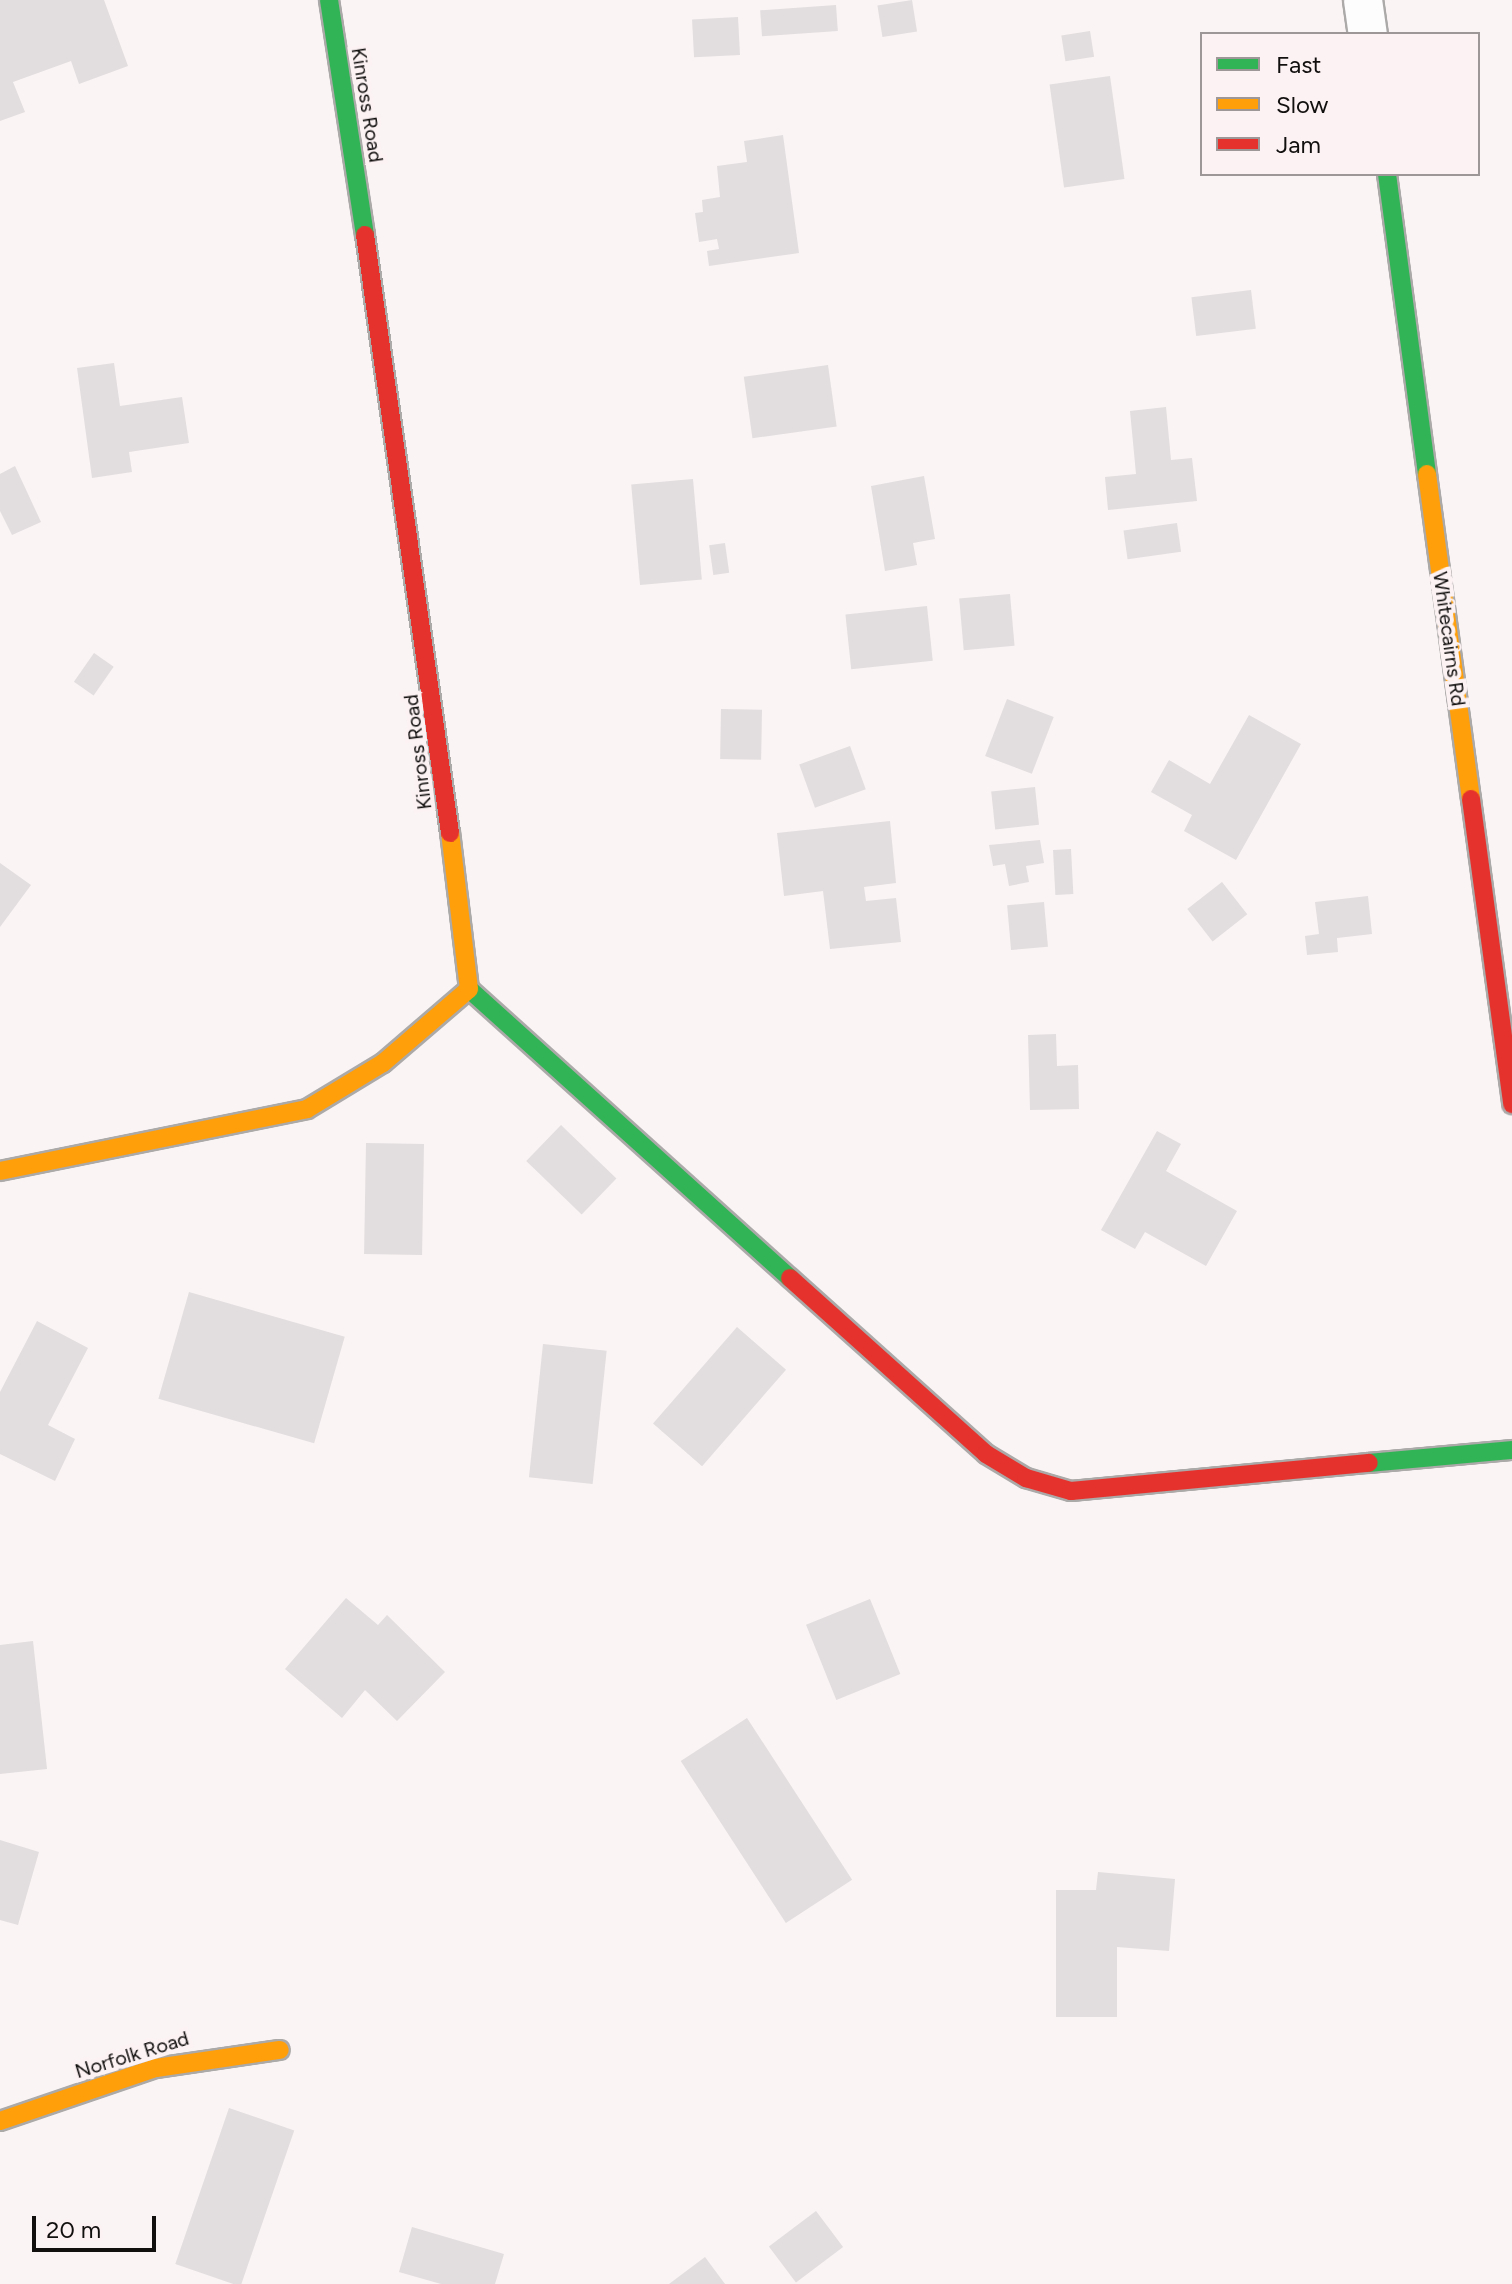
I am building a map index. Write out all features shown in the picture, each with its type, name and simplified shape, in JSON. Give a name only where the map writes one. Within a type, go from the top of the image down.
[{"type":"street","name":"Kinross Road","points":[[329,0],[433,687],[469,989]]},
{"type":"street","points":[[1363,0],[1368,32]]},
{"type":"street","name":"Whitecairns Rd","points":[[1387,176],[1512,1104]]},
{"type":"street","points":[[0,1171],[307,1109],[383,1063],[469,989],[986,1454],[1026,1478],[1071,1491],[1512,1450]]},
{"type":"street","name":"Norfolk Road","points":[[0,2121],[156,2068],[280,2050]]},
{"type":"building","points":[[0,0],[104,0],[128,66],[79,84],[71,61],[13,82],[25,112],[0,121]]},
{"type":"building","points":[[912,0],[917,32],[882,37],[877,5]]},
{"type":"building","points":[[836,5],[838,31],[762,36],[760,10]]},
{"type":"building","points":[[738,17],[740,55],[694,57],[692,19]]},
{"type":"building","points":[[1090,31],[1094,57],[1065,61],[1061,36]]},
{"type":"building","points":[[1110,76],[1124,179],[1064,187],[1050,84]]},
{"type":"building","points":[[783,135],[799,253],[709,266],[707,251],[719,249],[717,239],[699,242],[695,213],[703,212],[702,200],[720,197],[717,166],[747,162],[744,141]]},
{"type":"building","points":[[1251,290],[1256,329],[1196,336],[1191,297]]},
{"type":"building","points":[[114,363],[120,406],[182,397],[189,443],[129,452],[132,472],[92,478],[77,368]]},
{"type":"building","points":[[828,365],[837,426],[752,438],[744,377]]},
{"type":"building","points":[[1166,407],[1171,460],[1192,458],[1197,501],[1108,510],[1105,477],[1136,474],[1130,411]]},
{"type":"building","points":[[15,466],[41,522],[12,535],[0,511],[0,474]]},
{"type":"building","points":[[924,476],[935,539],[913,543],[917,565],[885,571],[871,486]]},
{"type":"building","points":[[693,479],[702,580],[640,585],[631,484]]},
{"type":"building","points":[[1177,523],[1181,552],[1128,559],[1124,531]]},
{"type":"building","points":[[725,543],[729,573],[713,575],[709,545]]},
{"type":"building","points":[[1010,594],[1015,646],[964,650],[959,598]]},
{"type":"building","points":[[927,606],[933,661],[851,669],[845,615]]},
{"type":"building","points":[[94,653],[114,667],[94,695],[74,682]]},
{"type":"building","points":[[1007,699],[1054,717],[1032,774],[985,756]]},
{"type":"building","points":[[721,709],[762,710],[761,760],[720,759]]},
{"type":"building","points":[[1249,715],[1301,744],[1236,860],[1184,831],[1192,815],[1151,792],[1169,760],[1210,784]]},
{"type":"building","points":[[850,746],[866,789],[815,808],[799,764]]},
{"type":"building","points":[[1035,787],[1039,825],[995,829],[991,792]]},
{"type":"building","points":[[890,821],[896,883],[864,887],[866,901],[896,898],[901,942],[830,949],[823,891],[784,896],[777,833]]},
{"type":"building","points":[[1040,840],[1044,863],[1026,866],[1029,882],[1009,886],[1005,864],[993,866],[989,845]]},
{"type":"building","points":[[1071,849],[1073,894],[1055,895],[1053,850]]},
{"type":"building","points":[[0,863],[31,885],[0,927]]},
{"type":"building","points":[[1222,882],[1247,914],[1213,941],[1187,909]]},
{"type":"building","points":[[1368,896],[1372,934],[1337,938],[1338,952],[1307,955],[1305,936],[1319,934],[1315,902]]},
{"type":"building","points":[[1044,902],[1048,947],[1011,950],[1007,905]]},
{"type":"building","points":[[1056,1034],[1057,1066],[1078,1065],[1079,1109],[1030,1110],[1028,1035]]},
{"type":"building","points":[[561,1125],[616,1178],[582,1214],[526,1161]]},
{"type":"building","points":[[1157,1131],[1181,1144],[1166,1171],[1237,1211],[1206,1266],[1145,1232],[1135,1249],[1101,1230]]},
{"type":"building","points":[[366,1143],[424,1144],[422,1255],[364,1254]]},
{"type":"building","points":[[189,1292],[345,1337],[314,1443],[158,1399]]},
{"type":"building","points":[[37,1321],[88,1348],[48,1425],[75,1439],[55,1481],[0,1454],[0,1392]]},
{"type":"building","points":[[737,1327],[786,1370],[702,1466],[653,1424]]},
{"type":"building","points":[[543,1344],[607,1351],[593,1484],[529,1477]]},
{"type":"building","points":[[346,1598],[378,1625],[387,1615],[445,1672],[397,1721],[365,1690],[342,1718],[285,1669]]},
{"type":"building","points":[[870,1599],[900,1674],[836,1700],[806,1625]]},
{"type":"building","points":[[33,1641],[47,1769],[0,1774],[0,1645]]},
{"type":"building","points":[[747,1718],[852,1880],[786,1923],[681,1761]]},
{"type":"building","points":[[0,1840],[39,1852],[18,1925],[0,1920]]},
{"type":"building","points":[[1098,1872],[1175,1879],[1169,1951],[1117,1947],[1117,2017],[1056,2017],[1056,1890],[1096,1890]]},
{"type":"building","points":[[229,2108],[294,2130],[241,2284],[175,2264]]},
{"type":"building","points":[[816,2211],[843,2247],[796,2282],[769,2247]]},
{"type":"building","points":[[412,2227],[504,2254],[495,2284],[441,2284],[399,2272]]},
{"type":"building","points":[[705,2257],[725,2284],[669,2284]]},
{"type":"traffic: fast","points":[[329,0],[365,235]]},
{"type":"traffic: fast","points":[[1387,176],[1427,474]]},
{"type":"traffic: fast","points":[[469,989],[790,1278]]},
{"type":"traffic: fast","points":[[1369,1463],[1512,1450]]},
{"type":"traffic: slow","points":[[1427,474],[1471,799]]},
{"type":"traffic: slow","points":[[0,1171],[307,1109],[383,1063],[469,989],[450,833]]},
{"type":"traffic: slow","points":[[0,2121],[156,2068],[280,2050]]},
{"type":"traffic: jam","points":[[365,235],[450,833]]},
{"type":"traffic: jam","points":[[1471,799],[1512,1104]]},
{"type":"traffic: jam","points":[[790,1278],[986,1454],[1026,1478],[1071,1491],[1369,1463]]}]
